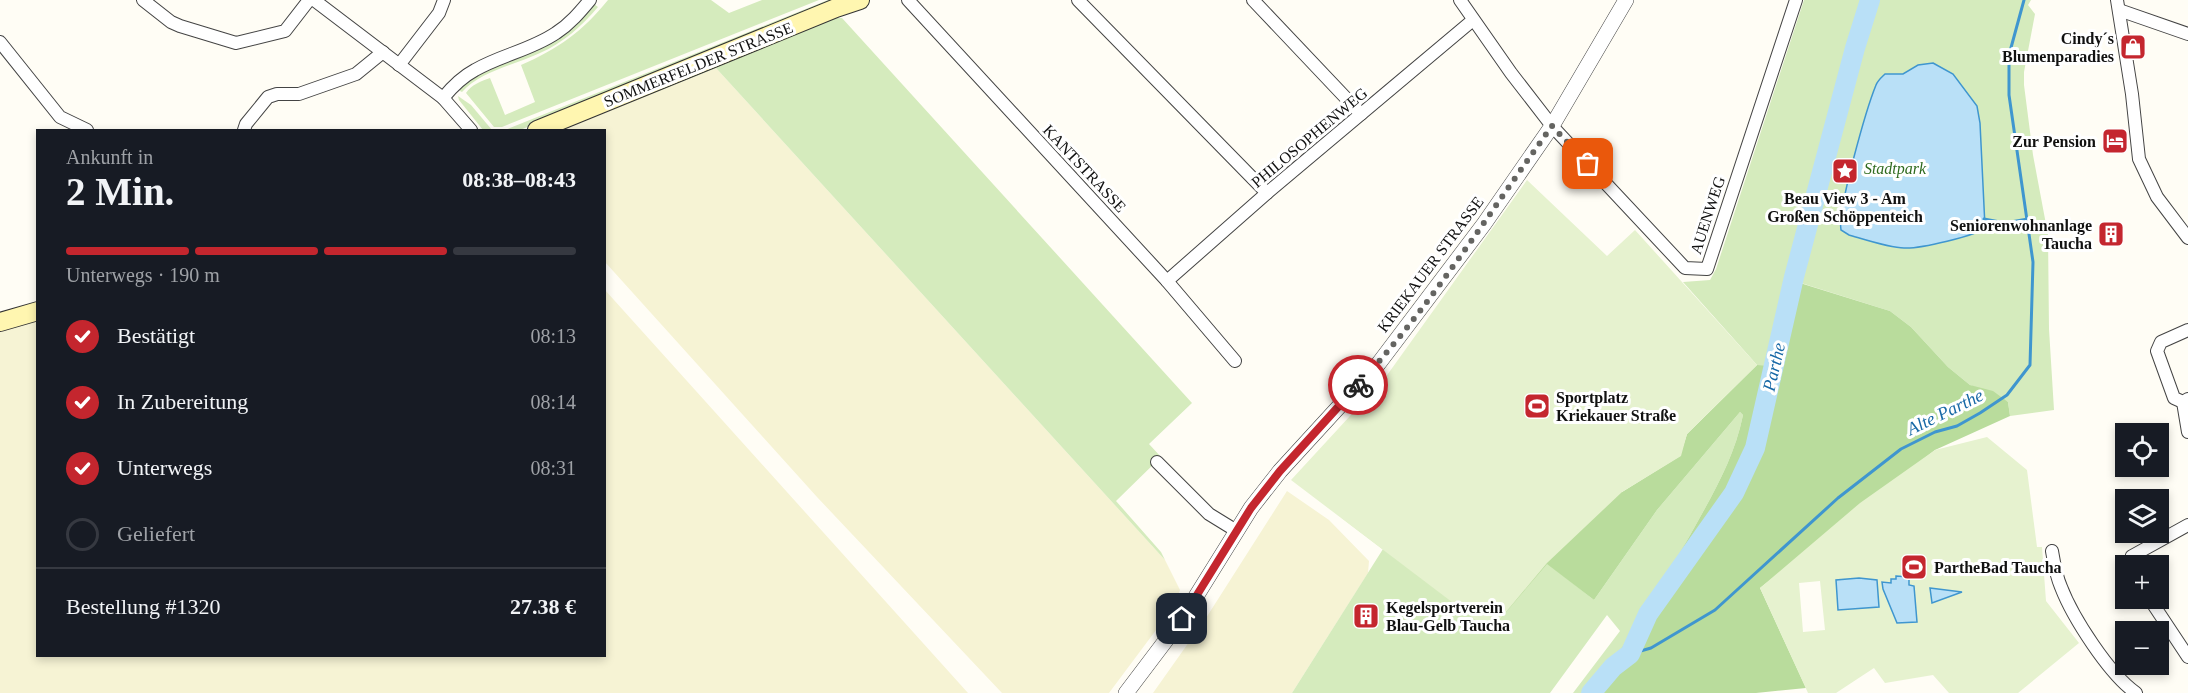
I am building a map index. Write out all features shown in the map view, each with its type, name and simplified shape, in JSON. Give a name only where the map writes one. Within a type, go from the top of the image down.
[{"type":"main road","name":"SOMMERFELDER STRASSE","points":[[539,129],[860,0]]},
{"type":"main road","points":[[0,322],[36,312]]},
{"type":"street","points":[[143,0],[171,22],[236,44],[285,31],[309,0]]},
{"type":"street","points":[[315,0],[443,98],[470,129]]},
{"type":"street","points":[[399,65],[440,13],[444,0]]},
{"type":"street","points":[[443,98],[466,75],[477,68],[538,44],[556,34],[590,0]]},
{"type":"street","name":"KANTSTRASSE","points":[[908,0],[1167,281],[1235,361]]},
{"type":"street","points":[[1078,0],[1268,193]]},
{"type":"street","points":[[1253,0],[1361,114]]},
{"type":"street","name":"KRIEKAUER STRASSE","points":[[1126,693],[1182,619],[1208,580],[1235,530],[1280,471],[1379,363],[1484,224],[1552,126],[1626,0]]},
{"type":"street","name":"AUENWEG","points":[[1552,126],[1685,268],[1707,269],[1796,0]]},
{"type":"street","points":[[1463,1],[1473,20],[1552,126]]},
{"type":"street","points":[[2118,5],[2188,34]]},
{"type":"street","points":[[2118,5],[2139,159],[2157,197],[2188,238]]},
{"type":"street","name":"PHILOSOPHENWEG","points":[[1167,281],[1473,20]]},
{"type":"street","points":[[0,42],[60,117],[85,129]]},
{"type":"street","points":[[244,129],[268,97],[277,94],[299,94],[356,74],[383,52]]},
{"type":"street","points":[[2188,330],[2161,342],[2157,351],[2174,398],[2186,400],[2188,432]]},
{"type":"street","points":[[1157,462],[1209,514],[1235,530]]},
{"type":"street","points":[[2143,555],[2188,525]]},
{"type":"street","points":[[2052,551],[2061,589],[2077,619],[2125,685],[2136,693]]},
{"type":"street","points":[[2156,609],[2188,657]]},
{"type":"shaded area","points":[[716,68],[1165,560],[1180,590],[1174,606],[1109,693],[1002,693],[817,497],[606,263],[606,129],[564,129]]},
{"type":"shaded area","points":[[606,291],[968,693],[0,693],[0,331],[36,320],[36,657],[606,657]]},
{"type":"shaded area","points":[[1287,491],[1329,520],[1369,561],[1368,573],[1292,693],[1153,693],[1206,618]]},
{"type":"green space","points":[[608,0],[711,0],[729,13],[762,0],[819,0],[502,127],[494,127],[466,93],[468,90],[490,78],[505,115],[535,102],[521,65],[547,53],[569,38]]},
{"type":"green space","points":[[828,0],[844,0],[522,129],[507,129]]},
{"type":"green space","name":"Stadtpark","points":[[1804,0],[2031,0],[2028,5],[2035,14],[2024,72],[2024,85],[2033,155],[2048,235],[2049,329],[2054,410],[2010,416],[2008,402],[1970,385],[1948,367],[1911,327],[1890,311],[1801,283],[1783,366],[1757,365],[1683,282],[1710,280],[1716,269]]},
{"type":"green space","points":[[594,4],[598,7],[592,14],[557,44],[488,74],[462,92],[460,91],[464,82]]},
{"type":"green space","points":[[836,18],[842,18],[1192,403],[1149,444],[1161,457],[1116,501],[1161,552],[1165,560],[716,68],[564,129],[553,129]]},
{"type":"green space","points":[[458,96],[471,105],[491,129],[482,129]]},
{"type":"green space","name":"Sportplatz Kriekauer Straße","points":[[1527,180],[1607,256],[1635,230],[1757,365],[1687,434],[1681,456],[1622,492],[1547,563],[1490,631],[1291,480],[1385,378]]},
{"type":"green space","points":[[1800,283],[1890,311],[1911,327],[1948,367],[1970,385],[1993,391],[2008,402],[2010,416],[1935,450],[1760,588],[1806,688],[1756,693],[1591,693],[1654,597],[1713,493],[1728,463],[1739,432],[1743,415],[1740,412],[1657,510],[1594,600],[1547,564],[1490,631],[1342,518],[1350,515],[1622,492],[1680,456],[1687,434],[1757,365],[1783,366]]},
{"type":"green space","points":[[1740,412],[1743,415],[1734,447],[1713,493],[1654,597],[1591,693],[1573,693],[1620,631],[1607,615],[1550,693],[1292,693],[1383,549],[1490,631],[1547,563],[1594,600],[1657,510]]},
{"type":"green space","name":"PartheBad Taucha","points":[[1987,437],[2027,470],[2037,547],[2042,547],[2046,601],[2079,643],[2018,693],[1949,693],[1933,675],[1885,683],[1874,668],[1836,693],[1808,693],[1760,588],[1860,503],[1935,450]],"holes":[[[1820,581],[1825,630],[1803,632],[1799,583]]]},
{"type":"water","points":[[1933,63],[1953,74],[1977,106],[1980,123],[1985,227],[1960,238],[1911,248],[1891,247],[1849,235],[1841,230],[1844,202],[1860,135],[1877,83],[1885,74],[1903,74],[1918,65]]},
{"type":"water","points":[[1896,576],[1909,577],[1909,585],[1914,586],[1917,622],[1897,623],[1882,582],[1891,583],[1891,579],[1896,579]]},
{"type":"water","points":[[1859,578],[1877,580],[1879,607],[1838,610],[1836,580]]},
{"type":"water","points":[[1930,588],[1962,592],[1932,603]]},
{"type":"waterway","name":"Parthe","points":[[1591,693],[1613,667],[1630,654],[1648,614],[1734,493],[1755,448],[1794,277],[1870,0]]},
{"type":"waterway","name":"Alte Parthe","points":[[1630,654],[1651,648],[1715,610],[1838,498],[1901,449],[1935,432],[1957,426],[2007,395],[2030,365],[2033,262],[2009,95],[2009,55],[2024,0]]},
{"type":"waterway","points":[[1984,219],[2005,223],[2028,219]]},
{"type":"way so far","points":[[1358,385],[1379,363],[1438,286],[1552,126],[1588,164]]},
{"type":"place","name":"Cindy´s Blumenparadies","points":[[2133,47]]},
{"type":"place","name":"Zur Pension","points":[[2115,141]]},
{"type":"place","name":"Beau View 3 - Am Großen Schöppenteich","points":[[1845,171]]},
{"type":"place","name":"Seniorenwohnanlage Taucha","points":[[2111,234]]},
{"type":"place","name":"Sportplatz Kriekauer Straße","points":[[1537,406]]},
{"type":"place","name":"PartheBad Taucha","points":[[1914,567]]},
{"type":"place","name":"Kegelsportverein Blau-Gelb Taucha","points":[[1366,616]]},
{"type":"route","points":[[1182,619],[1208,580],[1235,530],[1251,508],[1280,471],[1358,385]]}]
